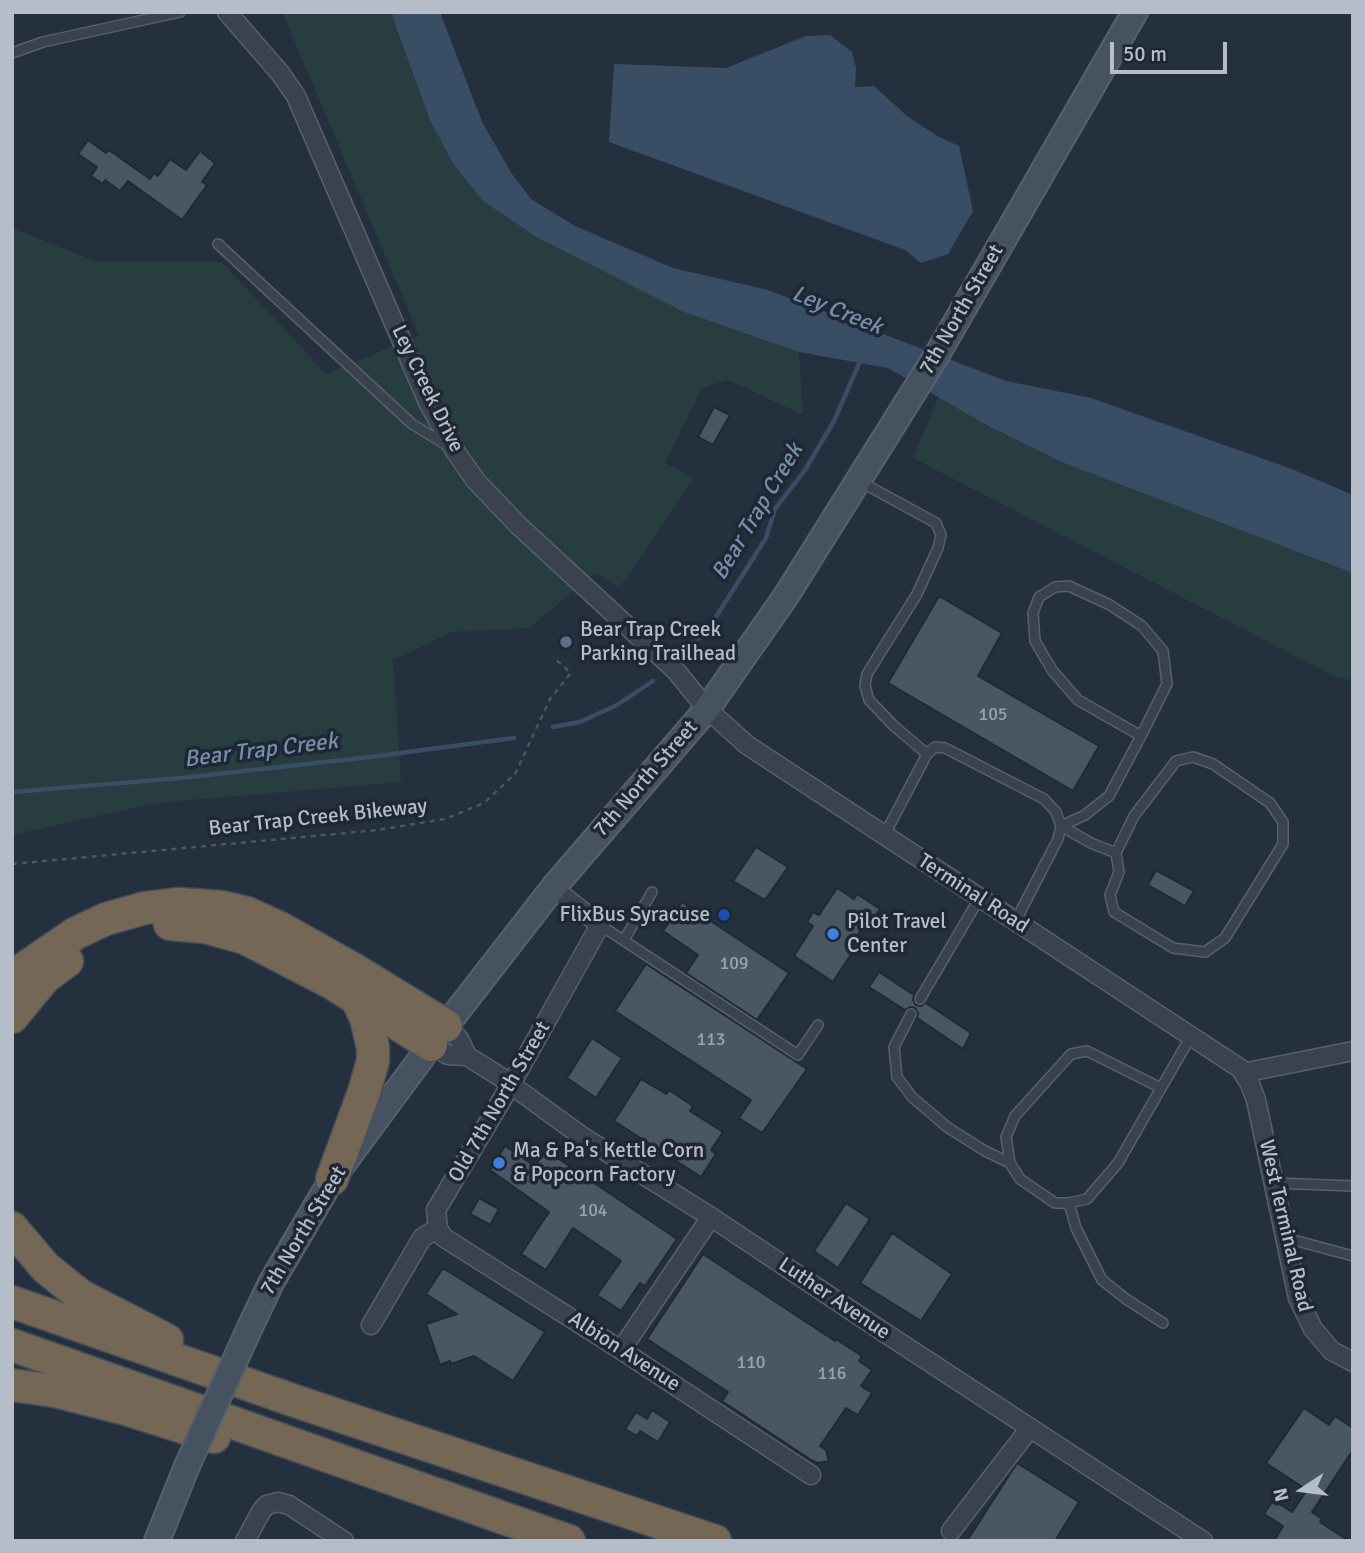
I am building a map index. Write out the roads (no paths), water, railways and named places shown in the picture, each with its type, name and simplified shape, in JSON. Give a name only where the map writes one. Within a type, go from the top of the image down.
[{"type":"highway","points":[[12,977],[76,933],[106,919],[167,905],[222,907],[247,913],[280,928],[344,963],[438,1036]]},
{"type":"highway","points":[[12,1017],[45,977],[86,947],[137,928],[173,924],[205,926],[245,938],[357,999],[438,1036]]},
{"type":"highway","points":[[332,1180],[373,1061],[366,1018],[357,999]]},
{"type":"highway","points":[[12,1228],[46,1268],[81,1296],[298,1402]]},
{"type":"highway","points":[[12,1302],[298,1402],[715,1541]]},
{"type":"highway","points":[[12,1345],[568,1541]]},
{"type":"highway","points":[[12,1385],[55,1391],[126,1409],[568,1541]]},
{"type":"street","name":"Ley Creek Drive","points":[[227,12],[296,96],[428,402],[455,451],[476,481],[519,526],[676,671],[707,709]]},
{"type":"street","name":"7th North Street","points":[[157,1541],[187,1466],[271,1283],[332,1180],[438,1036],[553,888],[707,709],[786,596],[938,353],[1135,12]]},
{"type":"street","name":"Terminal Road","points":[[707,709],[747,745],[1211,1048],[1243,1073]]},
{"type":"street","points":[[553,888],[600,925]]},
{"type":"street","name":"Old 7th North Street","points":[[438,1228],[436,1210],[510,1086],[600,925]]},
{"type":"street","name":"Luther Avenue","points":[[438,1036],[459,1039],[467,1056],[583,1137],[711,1217],[1203,1541]]},
{"type":"street","points":[[1243,1073],[1353,1051]]},
{"type":"street","name":"West Terminal Road","points":[[1243,1073],[1256,1100],[1298,1298],[1308,1322],[1332,1351],[1353,1362]]},
{"type":"street","points":[[621,1350],[711,1217]]},
{"type":"street","points":[[371,1325],[422,1238],[438,1228]]},
{"type":"street","name":"Albion Avenue","points":[[438,1228],[443,1237],[811,1475]]},
{"type":"street","points":[[951,1531],[1030,1428]]},
{"type":"street","points":[[245,1541],[262,1510],[267,1505],[278,1502],[289,1504],[344,1541]]},
{"type":"lane","points":[[12,53],[43,42],[180,12]]},
{"type":"lane","points":[[218,244],[412,424],[455,451]]},
{"type":"lane","points":[[858,480],[936,523],[941,535],[938,548],[917,594],[867,674],[865,687],[869,700],[927,754]]},
{"type":"lane","points":[[1061,826],[1085,815],[1110,796],[1141,736],[1167,684],[1163,652],[1142,626],[1110,605],[1069,586],[1055,587],[1039,597],[1033,613],[1035,641],[1052,670],[1079,700],[1141,736]]},
{"type":"lane","points":[[884,836],[927,754],[935,747],[945,748],[1044,799],[1056,812],[1061,826],[1058,839],[1015,922]]},
{"type":"lane","points":[[1193,757],[1213,764],[1258,795],[1269,803],[1283,822],[1283,844],[1225,938],[1205,952],[1173,948],[1114,912],[1110,895],[1119,872],[1116,853],[1134,816],[1176,761],[1193,757]]},
{"type":"lane","points":[[1061,826],[1116,853]]},
{"type":"lane","points":[[624,940],[652,892]]},
{"type":"lane","points":[[920,999],[979,899]]},
{"type":"lane","points":[[600,925],[799,1055],[818,1025]]},
{"type":"lane","points":[[911,1014],[894,1047],[897,1077],[912,1097],[947,1127],[1010,1163]]},
{"type":"lane","points":[[1161,1088],[1087,1051],[1071,1054],[1015,1116],[1006,1138],[1010,1163],[1020,1179],[1055,1203],[1087,1199],[1118,1163],[1191,1036]]},
{"type":"lane","points":[[1274,1183],[1353,1186]]},
{"type":"lane","points":[[1069,1203],[1076,1228],[1102,1280],[1163,1323]]},
{"type":"lane","points":[[1286,1238],[1353,1255]]},
{"type":"water","points":[[392,12],[440,12],[482,122],[512,174],[531,199],[575,226],[673,268],[768,290],[1006,381],[1091,398],[1292,469],[1353,495],[1353,573],[1064,463],[990,427],[888,368],[799,352],[684,312],[538,238],[483,201],[454,165],[430,120]]},
{"type":"water","points":[[830,35],[852,52],[856,68],[855,87],[874,86],[908,117],[959,146],[973,211],[948,254],[921,263],[905,250],[609,142],[614,64],[726,68],[806,36]]},
{"type":"waterway","name":"Bear Trap Creek","points":[[683,652],[707,631],[766,538],[775,509],[805,470],[834,421],[861,359]]},
{"type":"waterway","name":"Bear Trap Creek","points":[[553,727],[580,722],[617,705],[653,681]]},
{"type":"waterway","name":"Bear Trap Creek","points":[[12,792],[181,778],[514,738]]},
{"type":"place","name":"Bear Trap Creek Parking Trailhead","points":[[566,642]]},
{"type":"place","name":"FlixBus Syracuse","points":[[724,915]]},
{"type":"place","name":"Pilot Travel Center","points":[[833,934]]},
{"type":"place","name":"Ma & Pa's Kettle Corn & Popcorn Factory","points":[[499,1163]]},
{"type":"water label","name":"Ley Creek","points":[[837,311]]}]
